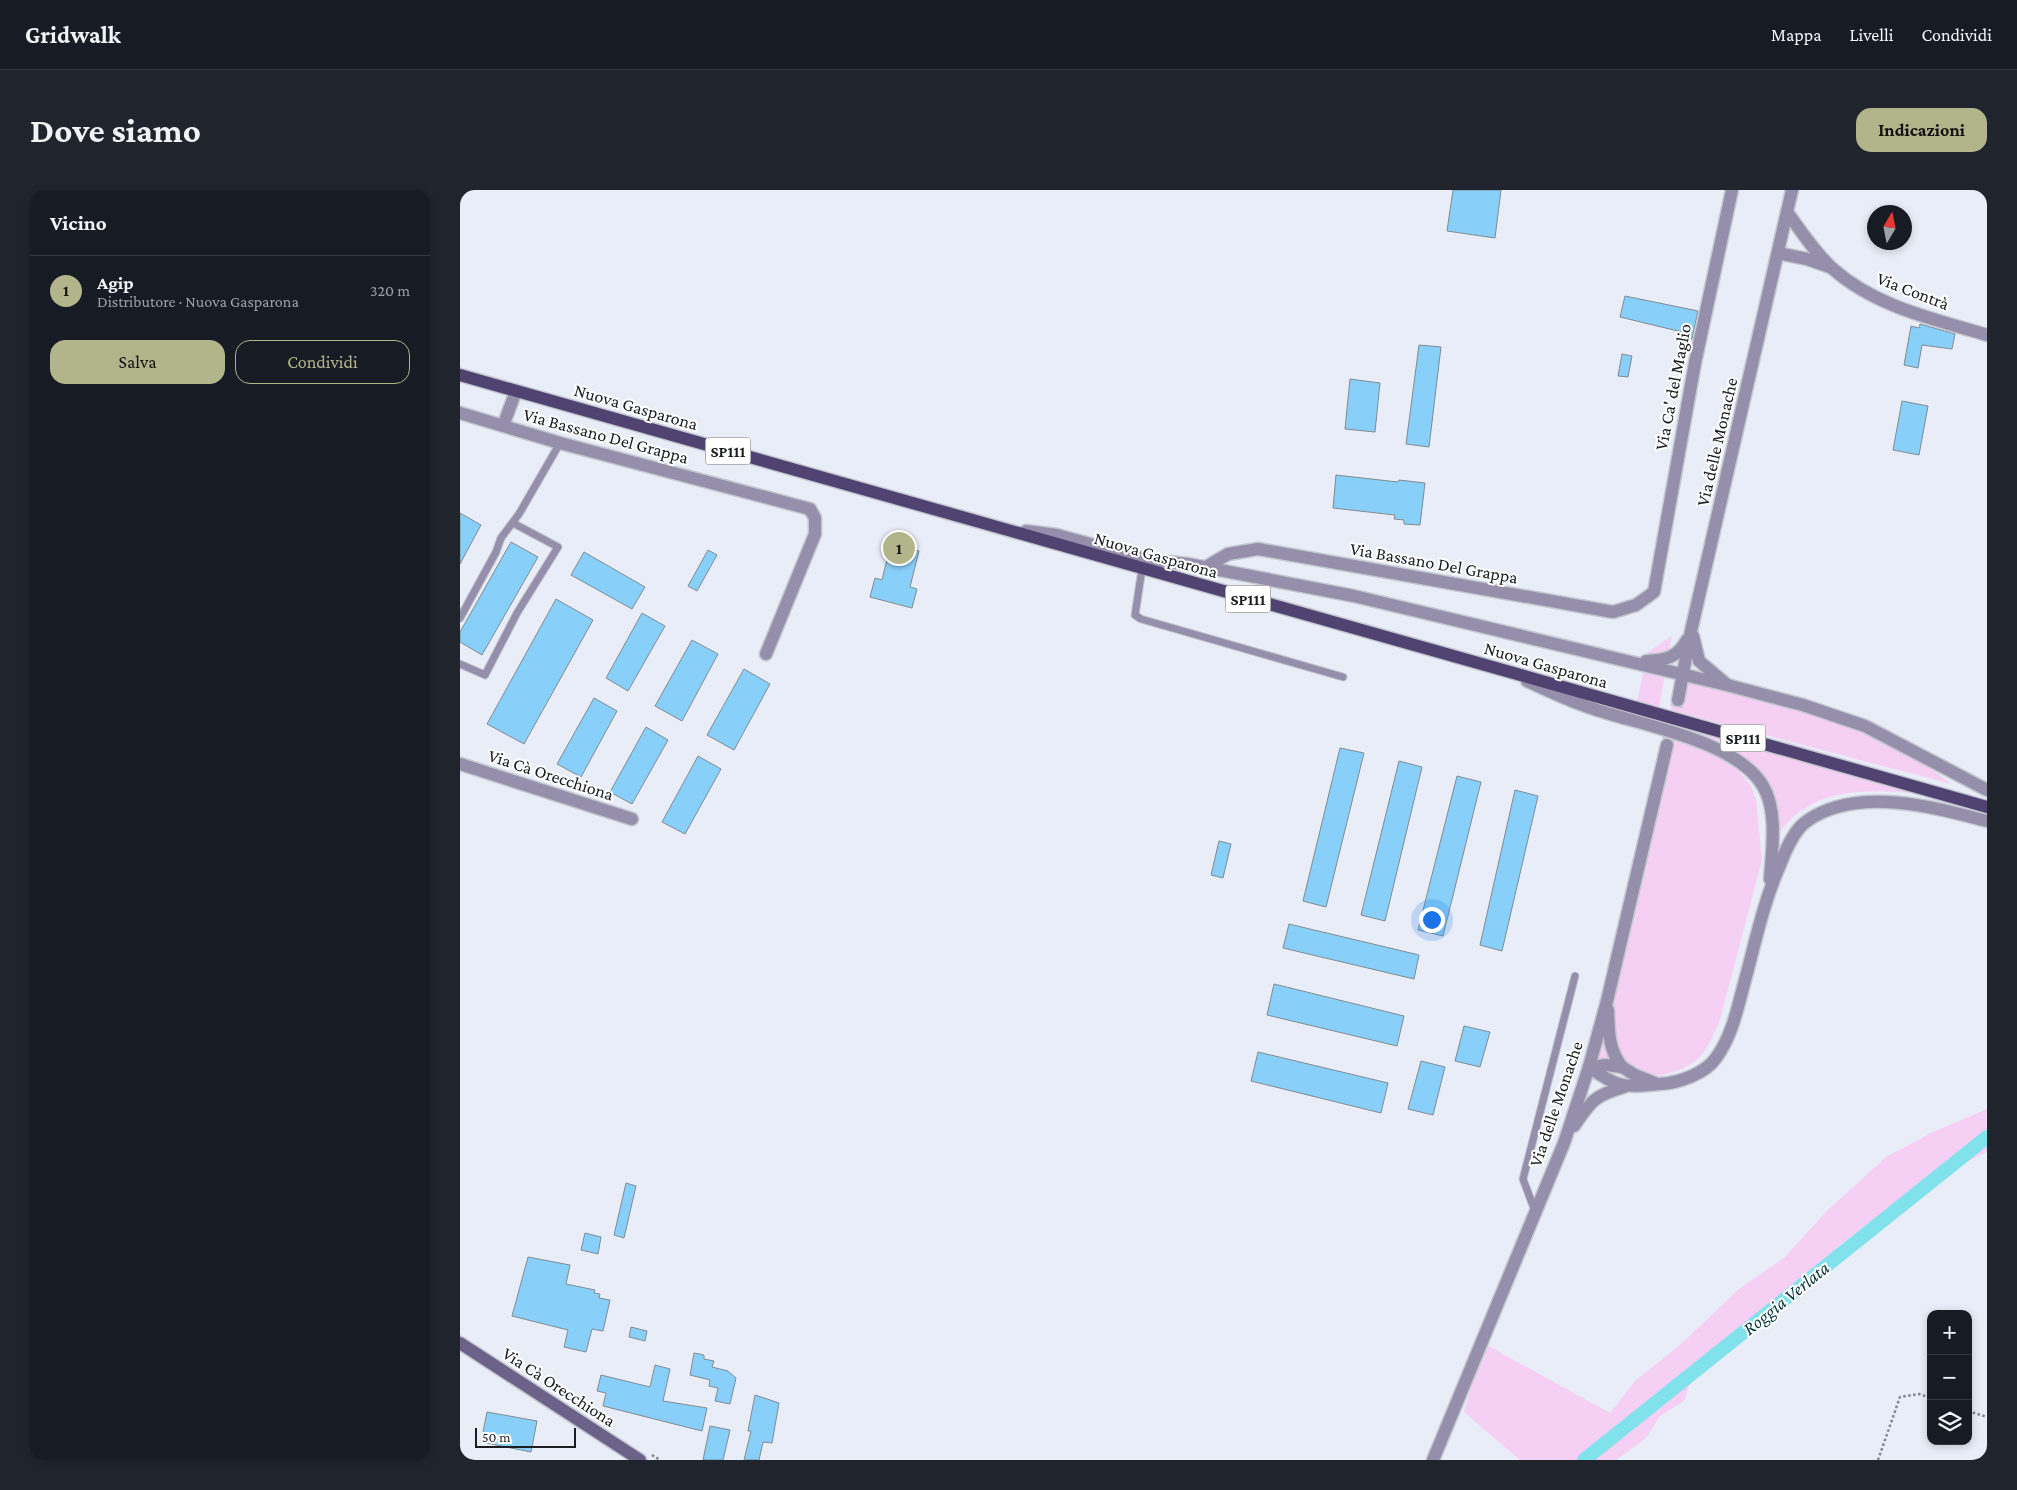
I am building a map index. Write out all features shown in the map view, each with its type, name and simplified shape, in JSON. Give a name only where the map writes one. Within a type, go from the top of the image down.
[{"type":"main road","name":"Nuova Gasparona","points":[[460,375],[1987,807]]},
{"type":"main road","name":"Via Cà Orecchiona","points":[[460,1343],[624,1455],[640,1460]]},
{"type":"street","name":"Via Ca' del Maglio","points":[[1654,592],[1695,363],[1732,190]]},
{"type":"street","name":"Via delle Monache","points":[[1678,700],[1691,631],[1791,190]]},
{"type":"street","name":"Via Contrà","points":[[1787,212],[1809,242],[1832,268],[1860,290],[1892,305],[1987,336]]},
{"type":"street","name":"Via Contrà","points":[[1778,253],[1807,259],[1832,268]]},
{"type":"street","name":"Via Bassano Del Grappa","points":[[503,426],[516,391]]},
{"type":"street","name":"Via Bassano Del Grappa","points":[[460,413],[560,443],[810,509],[815,518],[815,534],[766,654]]},
{"type":"street","points":[[996,528],[1057,535],[1148,560],[1206,567],[1354,596],[1629,661],[1803,705],[1865,726],[1987,790]]},
{"type":"street","name":"Via Bassano Del Grappa","points":[[1206,567],[1228,554],[1258,549],[1613,612],[1636,605],[1654,592]]},
{"type":"street","points":[[1629,661],[1661,660],[1680,652],[1691,631]]},
{"type":"street","points":[[1691,631],[1699,661],[1727,685]]},
{"type":"street","points":[[1500,670],[1591,709],[1716,748],[1745,764],[1764,786],[1773,818],[1769,889]]},
{"type":"street","name":"Via delle Monache","points":[[1433,1460],[1564,1142],[1589,1067],[1607,1001],[1667,744]]},
{"type":"street","name":"Via Cà Orecchiona","points":[[460,764],[632,819]]},
{"type":"street","points":[[1564,1142],[1588,1105],[1603,1092],[1624,1087],[1676,1083],[1694,1076],[1715,1060],[1730,1035],[1769,889],[1787,846],[1806,821],[1843,804],[1877,802],[1909,804],[1987,821]]},
{"type":"street","points":[[1607,1001],[1610,1046],[1614,1056],[1622,1067],[1635,1075],[1660,1084]]},
{"type":"street","points":[[1589,1067],[1607,1065],[1622,1067]]},
{"type":"street","points":[[1589,1067],[1605,1078],[1624,1087]]},
{"type":"lane","points":[[460,618],[496,552],[501,538],[513,523],[560,443]]},
{"type":"lane","points":[[460,664],[485,675],[517,613],[558,547],[513,523]]},
{"type":"lane","points":[[1142,569],[1135,615],[1141,619],[1343,677]]},
{"type":"lane","points":[[1535,1211],[1523,1179],[1575,976]]},
{"type":"path","points":[[1878,1460],[1900,1397],[1919,1394],[1927,1397]]},
{"type":"path","points":[[1972,1412],[1987,1417]]},
{"type":"shaded area","points":[[1672,636],[1659,707],[1637,701],[1648,652]]},
{"type":"shaded area","points":[[1678,666],[1706,681],[1890,738],[1951,784],[1671,710]]},
{"type":"shaded area","points":[[1671,722],[1938,794],[1881,791],[1843,794],[1825,798],[1808,806],[1793,817],[1772,840],[1768,798],[1746,761],[1695,731]]},
{"type":"shaded area","points":[[1667,733],[1717,757],[1738,770],[1751,786],[1756,800],[1762,860],[1719,1023],[1708,1045],[1700,1057],[1693,1063],[1677,1071],[1667,1074],[1639,1076],[1597,1062]]},
{"type":"shaded area","points":[[1987,1109],[1987,1152],[1934,1177],[1876,1217],[1839,1246],[1823,1262],[1812,1278],[1787,1294],[1751,1326],[1727,1337],[1695,1366],[1684,1401],[1660,1416],[1646,1438],[1616,1460],[1520,1460],[1464,1412],[1483,1343],[1610,1413],[1635,1381],[1680,1345],[1739,1289],[1784,1258],[1828,1210],[1886,1157],[1933,1132]]},
{"type":"building","points":[[1453,190],[1501,190],[1495,238],[1447,231]]},
{"type":"building","points":[[1625,296],[1698,311],[1692,339],[1681,337],[1682,332],[1620,317]]},
{"type":"building","points":[[1920,324],[1955,334],[1952,349],[1922,345],[1918,368],[1904,365],[1911,326],[1919,328]]},
{"type":"building","points":[[1419,345],[1441,347],[1429,447],[1406,444]]},
{"type":"building","points":[[1622,354],[1632,356],[1628,377],[1618,376]]},
{"type":"building","points":[[1350,379],[1380,383],[1375,432],[1345,429]]},
{"type":"building","points":[[1902,401],[1928,406],[1919,455],[1893,450]]},
{"type":"building","points":[[1336,475],[1425,483],[1420,525],[1404,524],[1404,520],[1394,519],[1395,515],[1333,508]]},
{"type":"building","points":[[460,513],[481,525],[460,564]]},
{"type":"building","points":[[511,542],[538,557],[482,655],[460,642],[460,632]]},
{"type":"building","points":[[891,543],[919,551],[910,587],[917,589],[912,608],[870,597],[875,578],[882,580]]},
{"type":"building","points":[[708,550],[717,555],[697,591],[688,586]]},
{"type":"building","points":[[584,552],[645,587],[632,609],[571,575]]},
{"type":"building","points":[[556,599],[593,620],[524,744],[487,724]]},
{"type":"building","points":[[642,613],[665,626],[628,691],[606,678]]},
{"type":"building","points":[[692,640],[718,654],[682,721],[655,706]]},
{"type":"building","points":[[744,669],[770,684],[734,750],[707,735]]},
{"type":"building","points":[[594,698],[617,711],[581,777],[557,764]]},
{"type":"building","points":[[646,727],[668,740],[632,804],[610,792]]},
{"type":"building","points":[[1340,748],[1364,753],[1326,907],[1303,901]]},
{"type":"building","points":[[698,756],[721,769],[685,834],[662,822]]},
{"type":"building","points":[[1399,761],[1422,767],[1385,921],[1361,915]]},
{"type":"building","points":[[1457,776],[1481,782],[1443,936],[1418,930]]},
{"type":"building","points":[[1515,790],[1538,796],[1502,951],[1480,945]]},
{"type":"building","points":[[1219,841],[1231,844],[1223,878],[1211,875]]},
{"type":"building","points":[[1289,924],[1419,955],[1414,979],[1283,948]]},
{"type":"building","points":[[1274,984],[1404,1016],[1397,1046],[1267,1015]]},
{"type":"building","points":[[1464,1026],[1490,1032],[1480,1067],[1455,1061]]},
{"type":"building","points":[[1258,1052],[1388,1083],[1381,1113],[1251,1081]]},
{"type":"building","points":[[1421,1061],[1445,1067],[1433,1115],[1408,1109]]},
{"type":"building","points":[[626,1183],[636,1186],[624,1238],[614,1235]]},
{"type":"building","points":[[585,1233],[601,1237],[598,1254],[581,1250]]},
{"type":"building","points":[[528,1257],[570,1265],[566,1284],[595,1290],[594,1293],[600,1294],[599,1298],[610,1300],[603,1331],[592,1329],[586,1352],[564,1347],[568,1330],[512,1316]]},
{"type":"building","points":[[631,1327],[647,1331],[645,1341],[629,1337]]},
{"type":"building","points":[[694,1353],[704,1355],[704,1359],[714,1361],[712,1367],[728,1371],[736,1378],[730,1404],[715,1401],[718,1388],[709,1386],[710,1380],[690,1375]]},
{"type":"building","points":[[655,1365],[670,1369],[663,1401],[707,1408],[702,1431],[603,1406],[606,1393],[597,1391],[601,1375],[650,1387]]},
{"type":"building","points":[[755,1395],[779,1403],[772,1443],[763,1442],[759,1460],[744,1460],[751,1431],[748,1431]]},
{"type":"building","points":[[487,1412],[537,1421],[531,1452],[481,1442]]},
{"type":"building","points":[[710,1426],[730,1430],[723,1460],[703,1460]]},
{"type":"waterway","name":"Roggia Verlata","points":[[1584,1460],[1987,1137]]},
{"type":"tunnel","points":[[1668,742],[1678,700]]},
{"type":"place","name":"Agip","points":[[899,548]]}]
